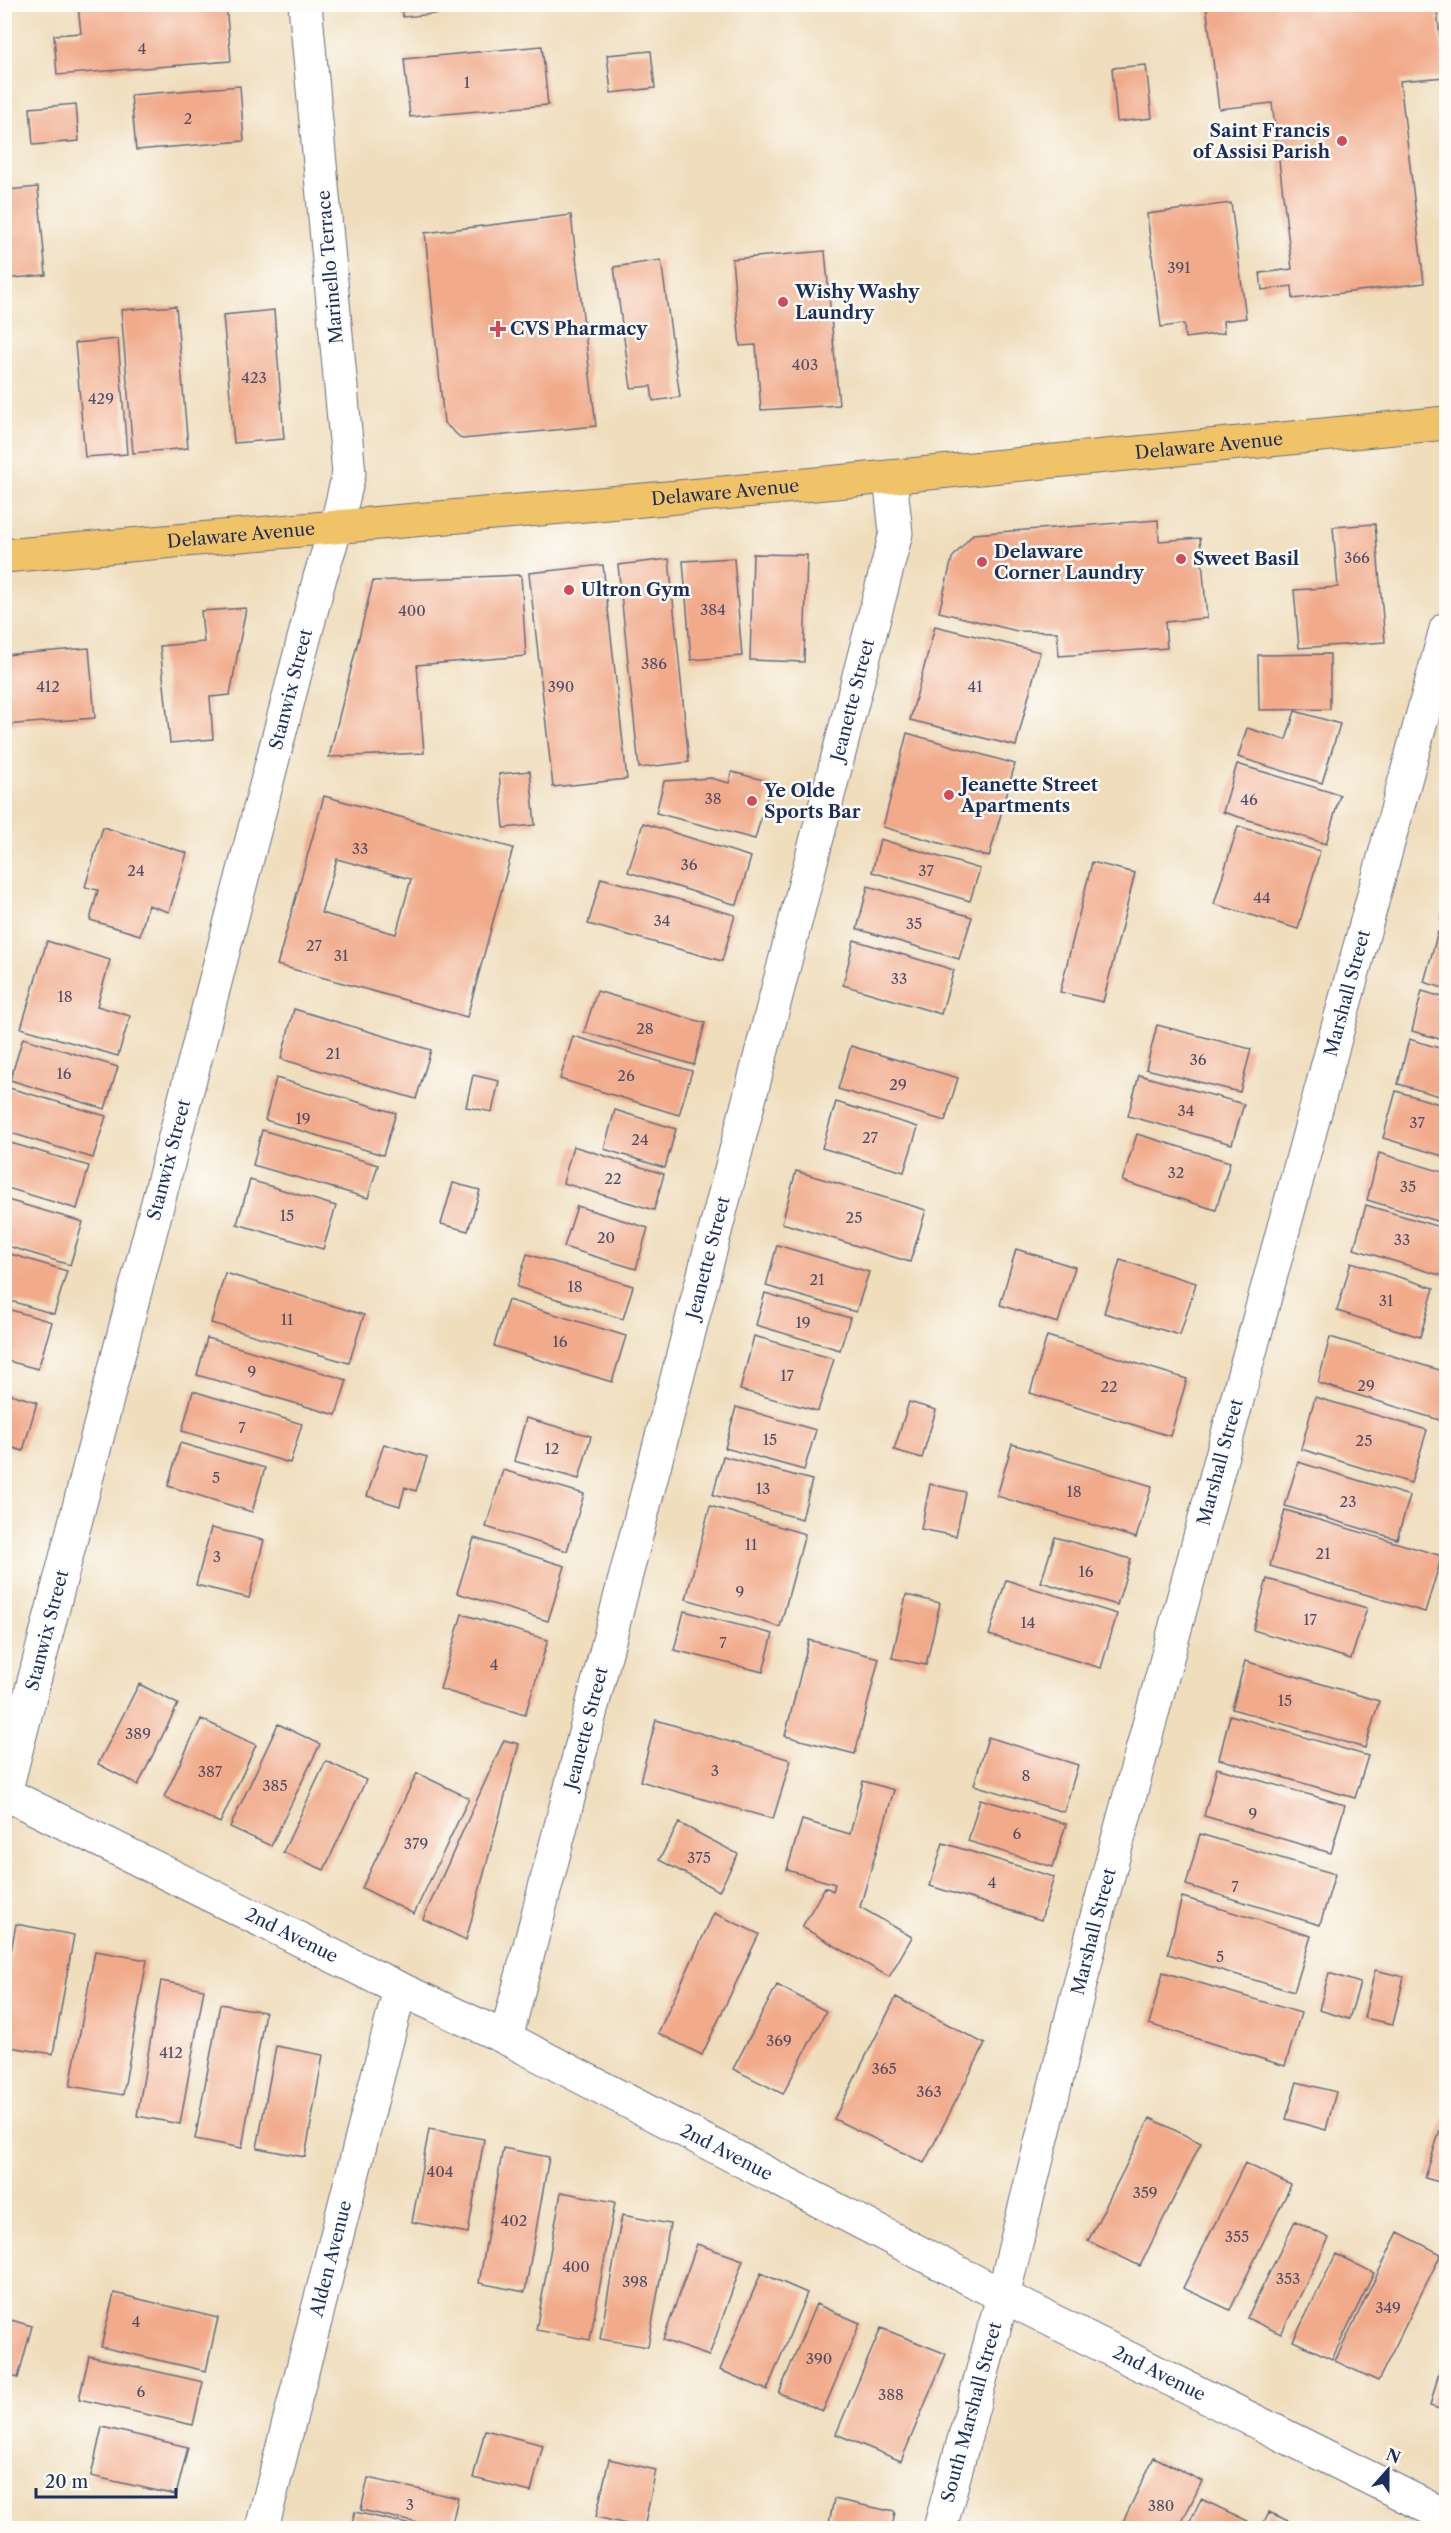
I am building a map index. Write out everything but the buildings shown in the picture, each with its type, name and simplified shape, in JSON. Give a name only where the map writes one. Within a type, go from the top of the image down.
[{"type":"main road","name":"Delaware Avenue","points":[[4,556],[890,477],[1446,423]]},
{"type":"street","name":"Marinello Terrace","points":[[305,4],[350,473],[336,528]]},
{"type":"street","name":"Jeanette Street","points":[[506,2038],[896,532],[890,477]]},
{"type":"street","name":"Stanwix Street","points":[[5,1793],[320,577],[336,528]]},
{"type":"street","name":"Marshall Street","points":[[1003,2296],[1095,1924],[1446,629]]},
{"type":"street","name":"2nd Avenue","points":[[5,1793],[400,1989],[506,2038],[1003,2296],[1446,2516]]},
{"type":"street","name":"Alden Avenue","points":[[262,2529],[400,1989]]},
{"type":"street","name":"South Marshall Street","points":[[940,2529],[1003,2296]]},
{"type":"place","name":"Saint Francis of Assisi Parish","points":[[1342,141]]},
{"type":"place","name":"Wishy Washy Laundry","points":[[783,302]]},
{"type":"place","name":"CVS Pharmacy","points":[[498,329]]},
{"type":"place","name":"Sweet Basil","points":[[1181,559]]},
{"type":"place","name":"Delaware Corner Laundry","points":[[982,562]]},
{"type":"place","name":"Ultron Gym","points":[[569,590]]},
{"type":"place","name":"Jeanette Street Apartments","points":[[949,795]]},
{"type":"place","name":"Ye Olde Sports Bar","points":[[752,801]]}]
